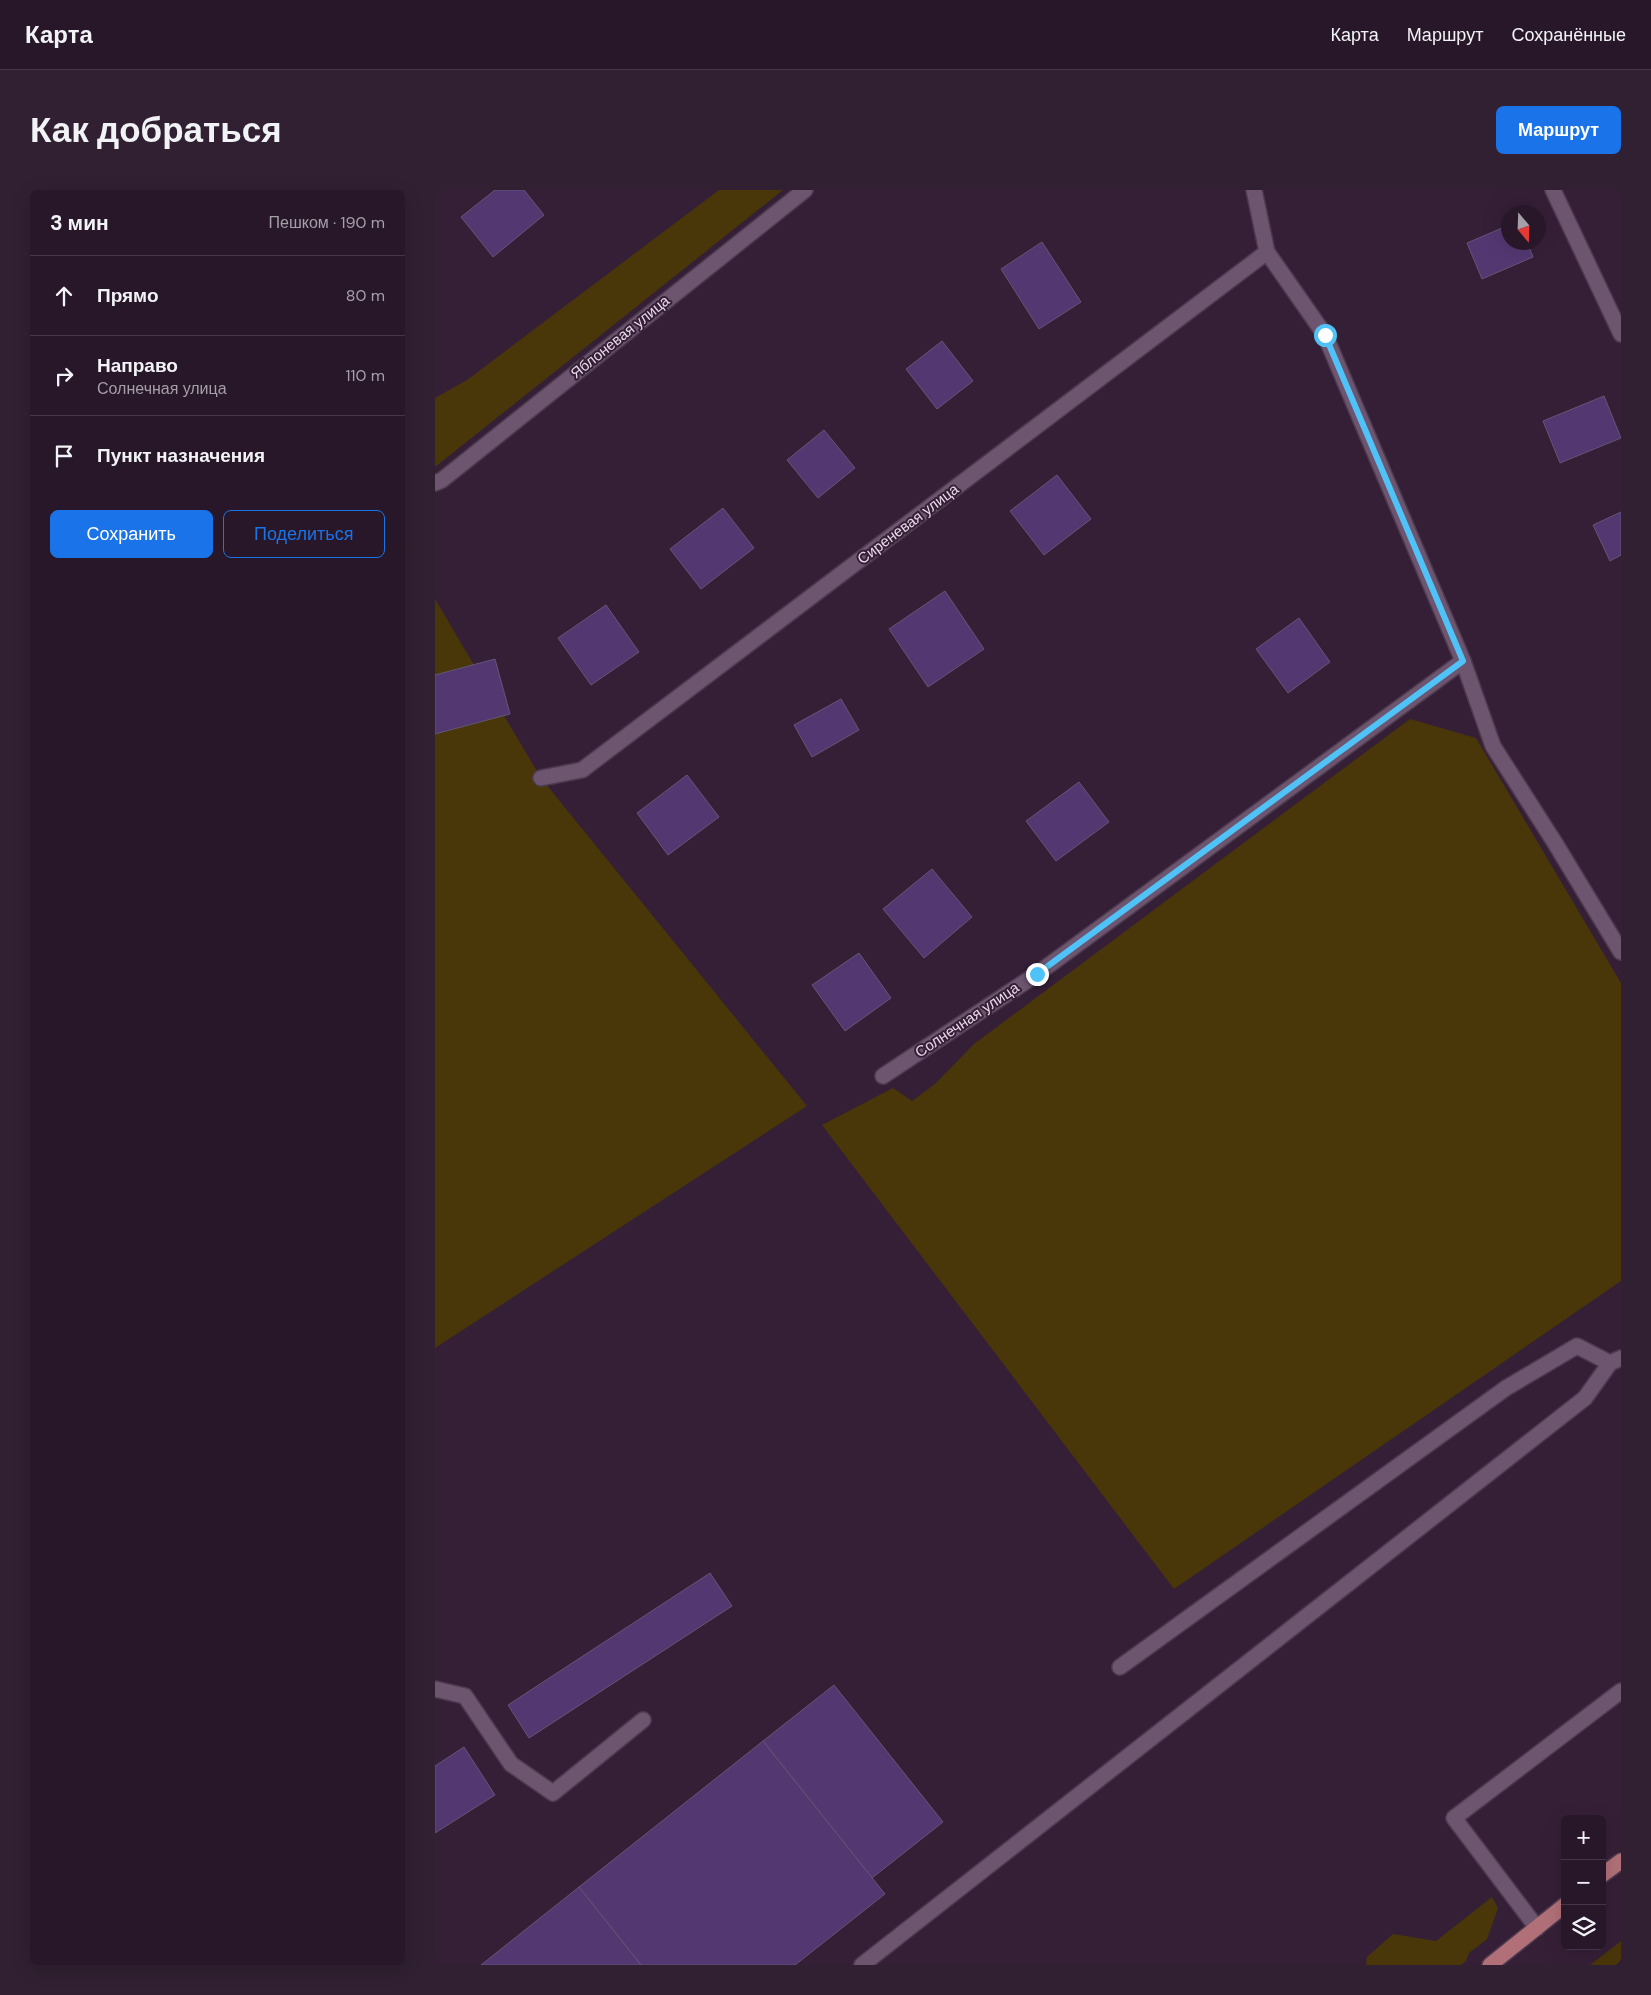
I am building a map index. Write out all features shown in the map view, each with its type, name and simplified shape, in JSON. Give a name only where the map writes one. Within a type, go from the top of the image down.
[{"type":"main road","points":[[1606,1872],[1621,1860]]},
{"type":"main road","points":[[1490,1965],[1561,1908]]},
{"type":"street","name":"Яблоневая улица","points":[[435,483],[450,474],[805,190]]},
{"type":"street","points":[[1254,190],[1267,252],[1325,335],[1463,661],[1493,746],[1621,952]]},
{"type":"street","points":[[1553,190],[1621,334]]},
{"type":"street","name":"Сиреневая улица","points":[[541,778],[582,770],[1267,252]]},
{"type":"street","name":"Солнечная улица","points":[[883,1076],[1037,974],[1463,661]]},
{"type":"street","points":[[862,1965],[1585,1398],[1615,1360],[1577,1346],[1506,1388],[1120,1667]]},
{"type":"street","points":[[435,1689],[465,1696],[511,1764],[553,1793],[643,1720]]},
{"type":"street","points":[[1537,1928],[1454,1818],[1621,1692]]},
{"type":"shaded area","points":[[719,190],[783,190],[435,467],[435,398],[467,380]]},
{"type":"shaded area","points":[[435,599],[541,778],[807,1106],[435,1348]]},
{"type":"shaded area","points":[[1410,719],[1476,738],[1621,983],[1621,1281],[1174,1589],[822,1125],[893,1088],[912,1101],[935,1084],[974,1044]]},
{"type":"shaded area","points":[[1492,1897],[1498,1908],[1487,1939],[1469,1953],[1466,1961],[1461,1965],[1366,1965],[1367,1957],[1393,1934],[1436,1941]]},
{"type":"shaded area","points":[[1621,1941],[1621,1965],[1590,1965]]},
{"type":"building","points":[[495,190],[524,190],[544,215],[493,257],[461,217]]},
{"type":"building","points":[[1501,228],[1501,250],[1530,250],[1533,257],[1482,279],[1467,243]]},
{"type":"building","points":[[1042,242],[1081,302],[1039,329],[1001,269]]},
{"type":"building","points":[[942,341],[973,381],[937,409],[906,369]]},
{"type":"building","points":[[1604,396],[1621,438],[1560,463],[1543,421]]},
{"type":"building","points":[[824,430],[855,468],[818,498],[787,460]]},
{"type":"building","points":[[1057,475],[1091,519],[1044,555],[1010,511]]},
{"type":"building","points":[[723,508],[754,548],[701,589],[670,549]]},
{"type":"building","points":[[1621,512],[1621,555],[1610,561],[1593,525]]},
{"type":"building","points":[[945,591],[984,649],[928,687],[889,629]]},
{"type":"building","points":[[606,605],[639,652],[591,685],[558,638]]},
{"type":"building","points":[[1299,618],[1330,662],[1288,693],[1256,649]]},
{"type":"building","points":[[495,659],[510,714],[435,734],[435,675]]},
{"type":"building","points":[[841,699],[859,730],[812,757],[794,725]]},
{"type":"building","points":[[687,775],[719,817],[668,855],[637,813]]},
{"type":"building","points":[[1079,782],[1109,822],[1056,861],[1026,821]]},
{"type":"building","points":[[932,869],[972,917],[924,958],[883,909]]},
{"type":"building","points":[[859,953],[891,998],[845,1031],[812,985]]},
{"type":"building","points":[[710,1573],[732,1606],[529,1738],[508,1705]]},
{"type":"building","points":[[834,1685],[943,1822],[872,1878],[763,1741]]},
{"type":"building","points":[[763,1741],[885,1894],[795,1965],[641,1965],[579,1887]]},
{"type":"building","points":[[464,1747],[495,1795],[435,1833],[435,1766]]},
{"type":"building","points":[[579,1887],[641,1965],[481,1965]]},
{"type":"route","points":[[1037,974],[1463,661],[1325,335]]}]
